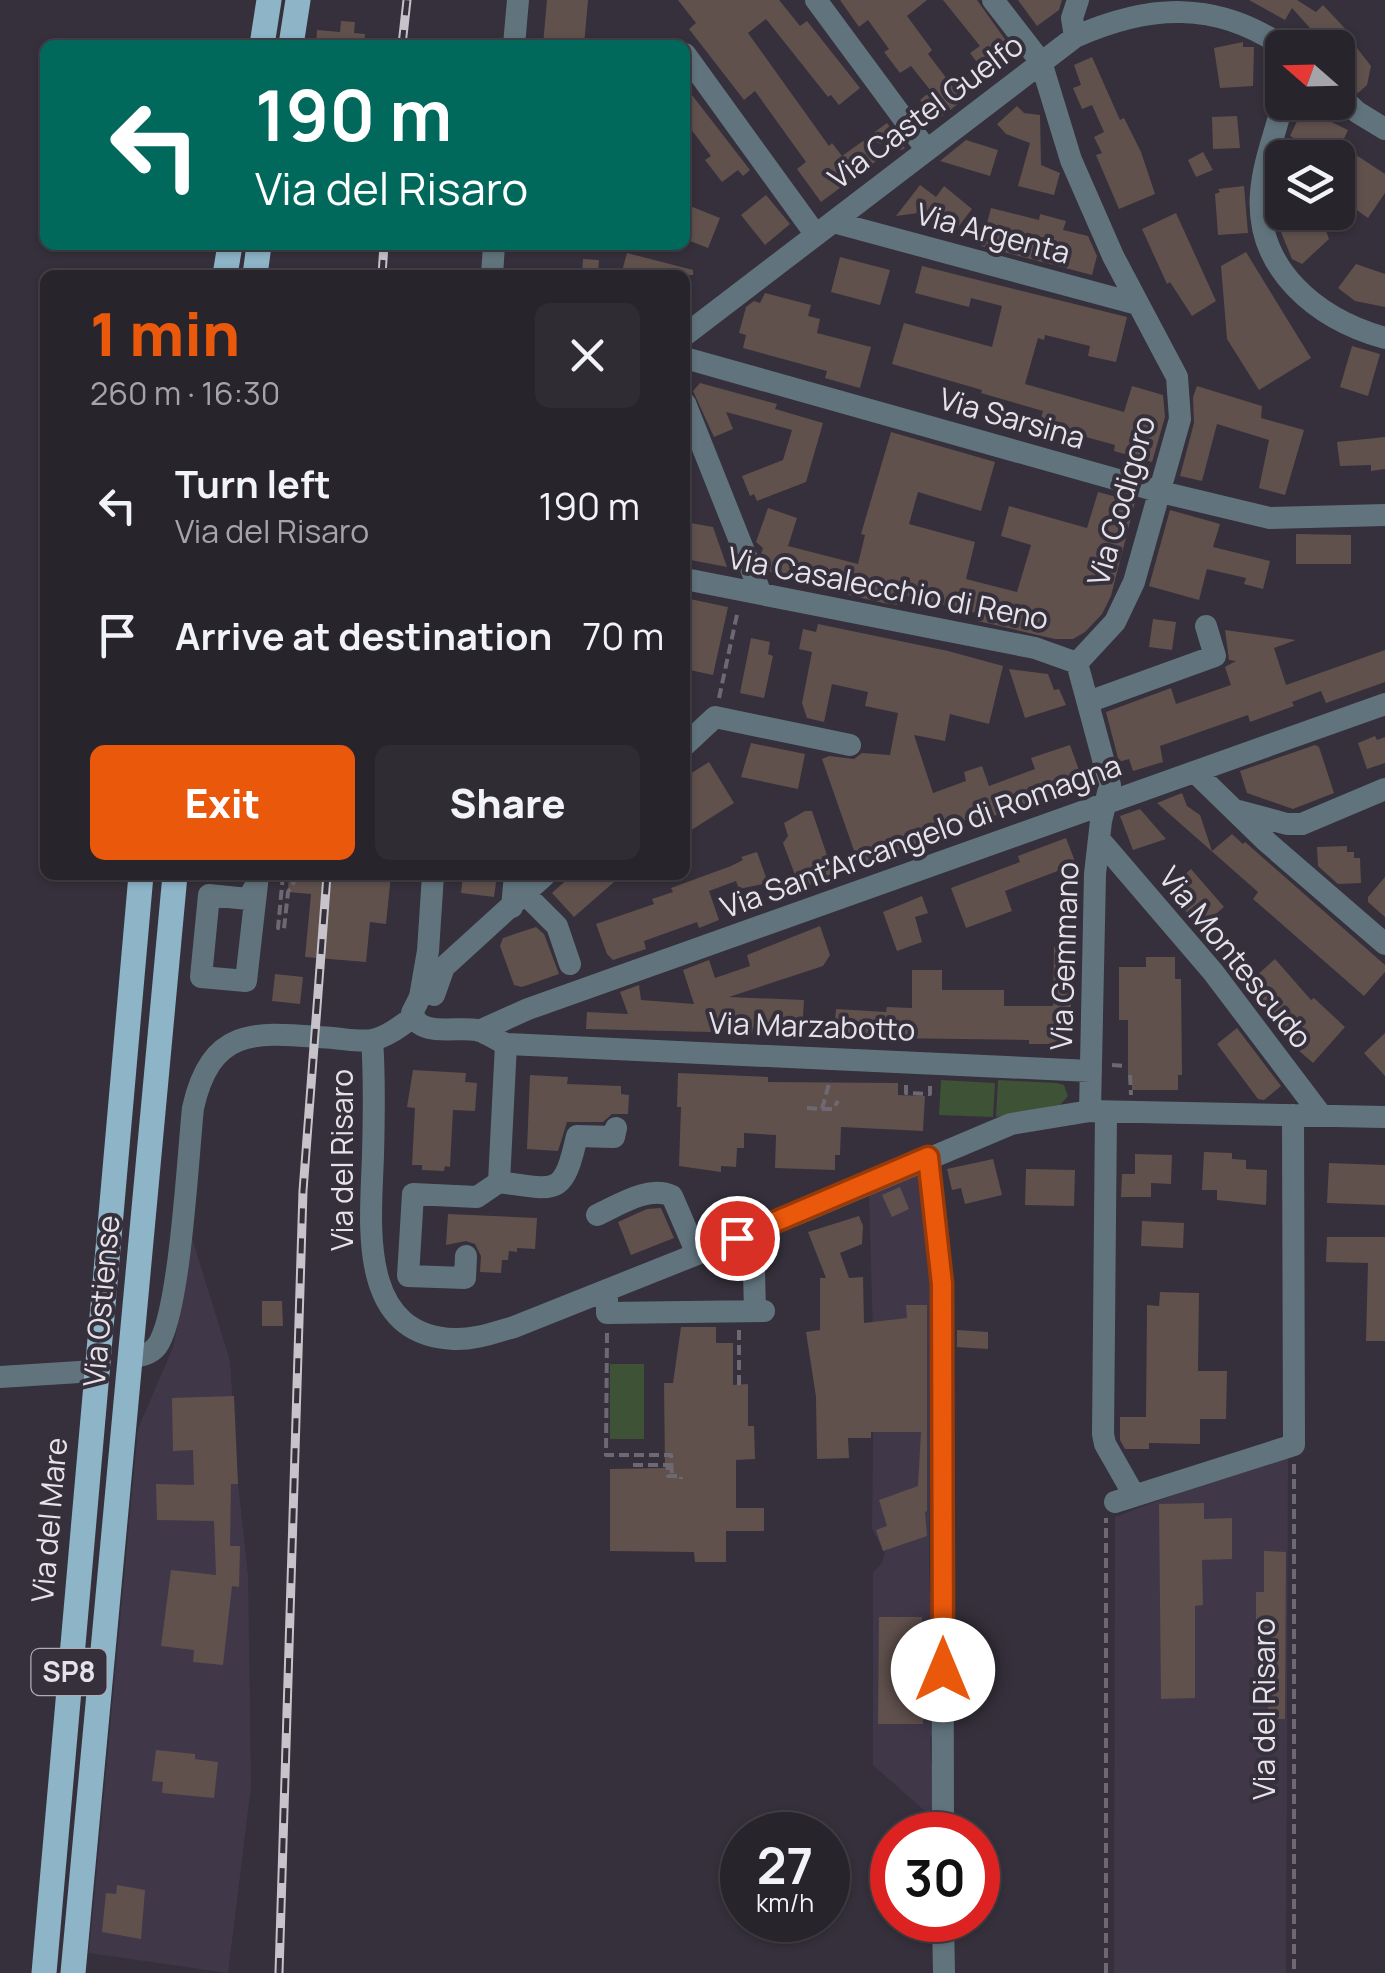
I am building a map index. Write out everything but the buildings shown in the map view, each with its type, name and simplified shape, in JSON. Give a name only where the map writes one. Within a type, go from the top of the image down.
[{"type":"main road","points":[[263,40],[269,0]]},
{"type":"main road","points":[[292,40],[298,0]]},
{"type":"main road","name":"Via del Mare","points":[[44,1973],[140,880]]},
{"type":"main road","name":"Via Ostiense","points":[[73,1973],[175,880]]},
{"type":"street","points":[[514,40],[518,0]]},
{"type":"street","points":[[816,0],[926,149]]},
{"type":"street","name":"Via Codigoro","points":[[992,0],[1041,62],[1071,160],[1137,304],[1177,377],[1180,419],[1146,548],[1126,600],[1106,633],[1077,663]]},
{"type":"street","points":[[1075,37],[1072,18],[1078,0]]},
{"type":"street","name":"Via Castel Guelfo","points":[[690,331],[1075,37],[1107,23],[1184,10],[1249,25],[1265,35]]},
{"type":"street","points":[[690,60],[824,228]]},
{"type":"street","points":[[1355,110],[1385,129]]},
{"type":"street","points":[[1279,120],[1261,192],[1266,240],[1273,260],[1305,298],[1385,338]]},
{"type":"street","name":"Via Argenta","points":[[824,228],[1137,304]]},
{"type":"street","name":"Via Sarsina","points":[[690,359],[1161,492],[1270,518],[1385,515]]},
{"type":"street","points":[[690,418],[751,592]]},
{"type":"street","name":"Via Casalecchio di Reno","points":[[690,580],[1035,648],[1077,663]]},
{"type":"street","points":[[1088,702],[1215,656],[1206,626]]},
{"type":"street","points":[[1077,663],[1110,785],[1106,802]]},
{"type":"street","name":"Via Sant'Arcangelo di Romagna","points":[[479,1031],[528,1010],[1385,704]]},
{"type":"street","points":[[690,741],[715,717],[850,745]]},
{"type":"street","points":[[1195,772],[1267,842],[1385,944]]},
{"type":"street","points":[[1236,810],[1287,824],[1302,824],[1385,789]]},
{"type":"street","name":"Via Gemmano","points":[[1105,1107],[1100,1068],[1096,874],[1106,802]]},
{"type":"street","name":"Via Montescudo","points":[[1099,840],[1213,972],[1321,1116]]},
{"type":"street","points":[[361,1040],[394,1031],[422,1003],[435,964],[434,880]]},
{"type":"street","points":[[435,964],[517,892],[556,926],[570,964]]},
{"type":"street","points":[[422,1003],[446,1006],[446,1018],[438,1027],[479,1031],[506,1055],[499,1182]]},
{"type":"street","name":"Via del Risaro","points":[[129,1357],[140,1356],[156,1346],[170,1310],[193,1108],[202,1075],[213,1058],[234,1042],[262,1034],[361,1040],[372,1264],[380,1286],[403,1320],[439,1337],[471,1338],[607,1302],[697,1254],[742,1240],[1011,1124],[1105,1107],[1385,1117]]},
{"type":"street","name":"Via Marzabotto","points":[[506,1055],[531,1045],[1100,1068]]},
{"type":"street","points":[[1105,1107],[1103,1434],[1125,1498],[1294,1445],[1293,1115]]},
{"type":"street","points":[[466,1256],[465,1278],[408,1276],[413,1194],[477,1197],[499,1182],[554,1186],[569,1173],[577,1136],[614,1138],[616,1128]]},
{"type":"street","points":[[928,1157],[942,1284],[943,1812]]},
{"type":"street","points":[[597,1215],[650,1192],[663,1192],[672,1196],[697,1254]]},
{"type":"street","points":[[607,1302],[752,1311],[742,1240]]},
{"type":"street","points":[[0,1377],[95,1370]]},
{"type":"street","points":[[944,1942],[944,1973]]},
{"type":"path","points":[[715,717],[751,592]]},
{"type":"path","points":[[283,880],[278,928],[284,929],[288,892],[296,880]]},
{"type":"path","points":[[1100,1068],[1128,1066]]},
{"type":"path","points":[[1105,1107],[1132,1098],[1130,1075]]},
{"type":"path","points":[[822,1109],[831,1076]]},
{"type":"path","points":[[906,1080],[906,1093],[930,1094]]},
{"type":"path","points":[[807,1108],[833,1109],[838,1102]]},
{"type":"path","points":[[607,1302],[606,1454],[671,1455],[672,1476]]},
{"type":"path","points":[[739,1385],[752,1311]]},
{"type":"path","name":"Via del Risaro","points":[[1294,1445],[1294,1973]]},
{"type":"path","points":[[632,1454],[632,1467],[668,1465],[668,1476],[681,1479]]},
{"type":"path","points":[[1106,1973],[1105,1534],[1108,1510],[1125,1498]]},
{"type":"shaded area","points":[[919,1170],[932,1225],[929,1567],[930,1592],[938,1595],[938,1721],[930,1739],[931,1762],[936,1768],[936,1811],[926,1812],[873,1765],[873,1572],[885,1553],[872,1529],[874,1371],[869,1191]]},
{"type":"shaded area","points":[[192,1238],[230,1361],[248,1576],[251,1786],[228,1973],[89,1953],[138,1429],[174,1345]]},
{"type":"shaded area","points":[[1288,1452],[1286,1973],[1114,1973],[1115,1517]]},
{"type":"green space","points":[[941,1080],[995,1083],[993,1117],[939,1115]]},
{"type":"green space","points":[[998,1080],[1057,1083],[1064,1085],[1068,1096],[1060,1105],[996,1117]]},
{"type":"green space","points":[[610,1364],[644,1364],[644,1439],[610,1439]]},
{"type":"railway","points":[[403,40],[407,0]]},
{"type":"railway","points":[[382,270],[384,250]]},
{"type":"railway","points":[[279,1973],[303,1191],[327,880]]},
{"type":"route","points":[[737,1238],[928,1157],[942,1284],[943,1670]]}]
